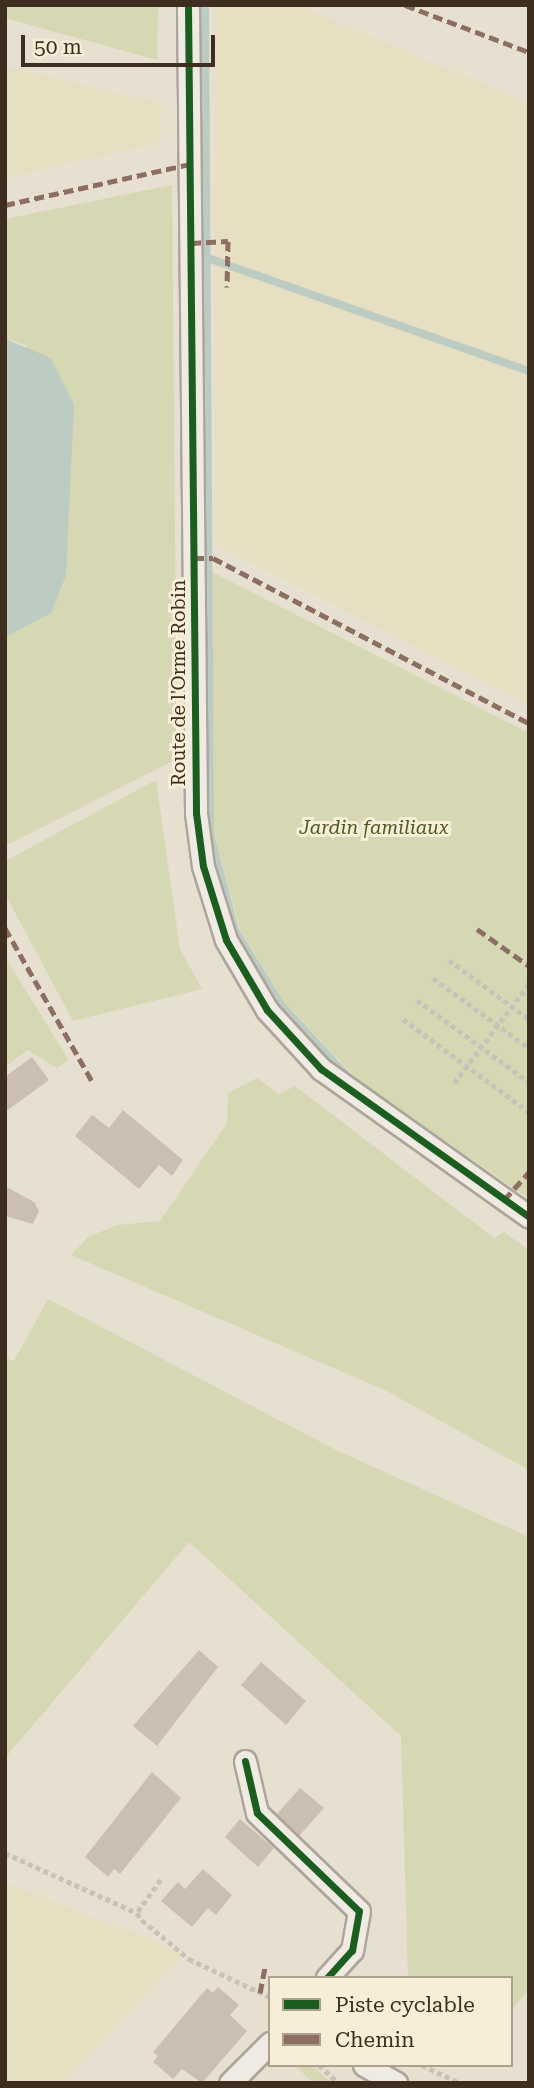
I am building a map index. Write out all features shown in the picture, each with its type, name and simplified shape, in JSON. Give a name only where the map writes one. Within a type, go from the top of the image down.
[{"type":"street","name":"Route de l'Orme Robin","points":[[188,5],[195,813],[203,866],[233,951],[267,1010],[321,1069],[529,1217]]},
{"type":"street","points":[[245,1761],[257,1813],[359,1911],[352,1950],[329,1976]]},
{"type":"street","points":[[230,2083],[268,2045]]},
{"type":"street","points":[[367,2067],[396,2083]]},
{"type":"path","points":[[449,960],[529,1019]]},
{"type":"path","points":[[433,978],[529,1048]]},
{"type":"path","points":[[454,1083],[529,984]]},
{"type":"path","points":[[417,1000],[529,1082]]},
{"type":"path","points":[[403,1019],[529,1112]]},
{"type":"path","points":[[5,1853],[137,1913],[189,1959],[268,1996]]},
{"type":"path","points":[[137,1913],[160,1880]]},
{"type":"path","points":[[321,2067],[338,2083]]},
{"type":"path","points":[[426,2067],[460,2083]]},
{"type":"shaded area","points":[[215,5],[298,5],[529,103],[529,705],[215,544]]},
{"type":"shaded area","points":[[5,66],[162,103],[161,143],[5,178]]},
{"type":"shaded area","points":[[5,339],[51,358],[74,404],[66,575],[51,613],[5,637]]},
{"type":"shaded area","points":[[5,1882],[186,1953],[63,2083],[5,2083]]},
{"type":"green space","points":[[5,5],[158,5],[157,60],[5,18]]},
{"type":"green space","points":[[172,185],[177,759],[5,846],[5,637],[27,345],[5,339],[5,219]]},
{"type":"green space","name":"Jardin familiaux","points":[[212,572],[529,733],[529,1199],[357,1079],[284,1002],[240,929],[214,833]]},
{"type":"green space","points":[[156,780],[180,949],[202,989],[73,1021],[5,894],[5,861]]},
{"type":"green space","points":[[5,957],[69,1060],[57,1068],[27,1050],[5,1067]]},
{"type":"green space","points":[[257,1078],[279,1094],[295,1086],[494,1238],[504,1232],[529,1250],[529,1470],[385,1390],[71,1255],[88,1237],[117,1225],[160,1221],[227,1123],[228,1093]]},
{"type":"green space","points":[[48,1299],[336,1450],[529,1537],[529,1989],[513,2009],[513,1976],[408,1976],[401,1736],[189,1542],[5,1758],[5,1358],[14,1361]]},
{"type":"green space","points":[[314,2067],[332,2083],[314,2083],[297,2068]]},
{"type":"building","points":[[32,1057],[49,1080],[5,1112],[5,1077]]},
{"type":"building","points":[[123,1110],[183,1160],[172,1176],[159,1165],[139,1189],[75,1136],[92,1115],[109,1128]]},
{"type":"building","points":[[5,1186],[34,1202],[39,1211],[33,1224],[5,1216]]},
{"type":"building","points":[[199,1650],[218,1667],[157,1746],[133,1726]]},
{"type":"building","points":[[261,1662],[306,1701],[286,1725],[241,1685]]},
{"type":"building","points":[[152,1772],[181,1798],[120,1874],[114,1869],[108,1877],[85,1857]]},
{"type":"building","points":[[300,1788],[324,1808],[299,1836],[277,1814]]},
{"type":"building","points":[[240,1819],[274,1848],[258,1867],[225,1837]]},
{"type":"building","points":[[203,1869],[232,1895],[216,1915],[208,1908],[192,1927],[161,1901],[178,1882],[185,1889]]},
{"type":"building","points":[[218,1987],[239,2005],[230,2015],[247,2031],[202,2083],[182,2069],[173,2079],[153,2062],[158,2056],[153,2052],[207,1988],[213,1993]]},
{"type":"waterway","points":[[205,5],[210,834],[235,930],[281,1005],[350,1079]]},
{"type":"waterway","points":[[205,257],[529,371]]},
{"type":"marked path","points":[[405,5],[529,52]]},
{"type":"marked path","points":[[5,205],[190,164]]},
{"type":"marked path","points":[[191,243],[228,241],[227,287]]},
{"type":"marked path","points":[[194,558],[213,558],[529,723]]},
{"type":"marked path","points":[[5,928],[92,1081]]},
{"type":"marked path","points":[[477,929],[529,966]]},
{"type":"marked path","points":[[504,1200],[529,1172]]},
{"type":"marked path","points":[[260,1993],[265,1967]]},
{"type":"cycle path","points":[[188,5],[196,813],[203,866],[226,940],[267,1010],[321,1069],[529,1217]]},
{"type":"cycle path","points":[[245,1761],[257,1813],[359,1911],[352,1950],[329,1976]]}]
